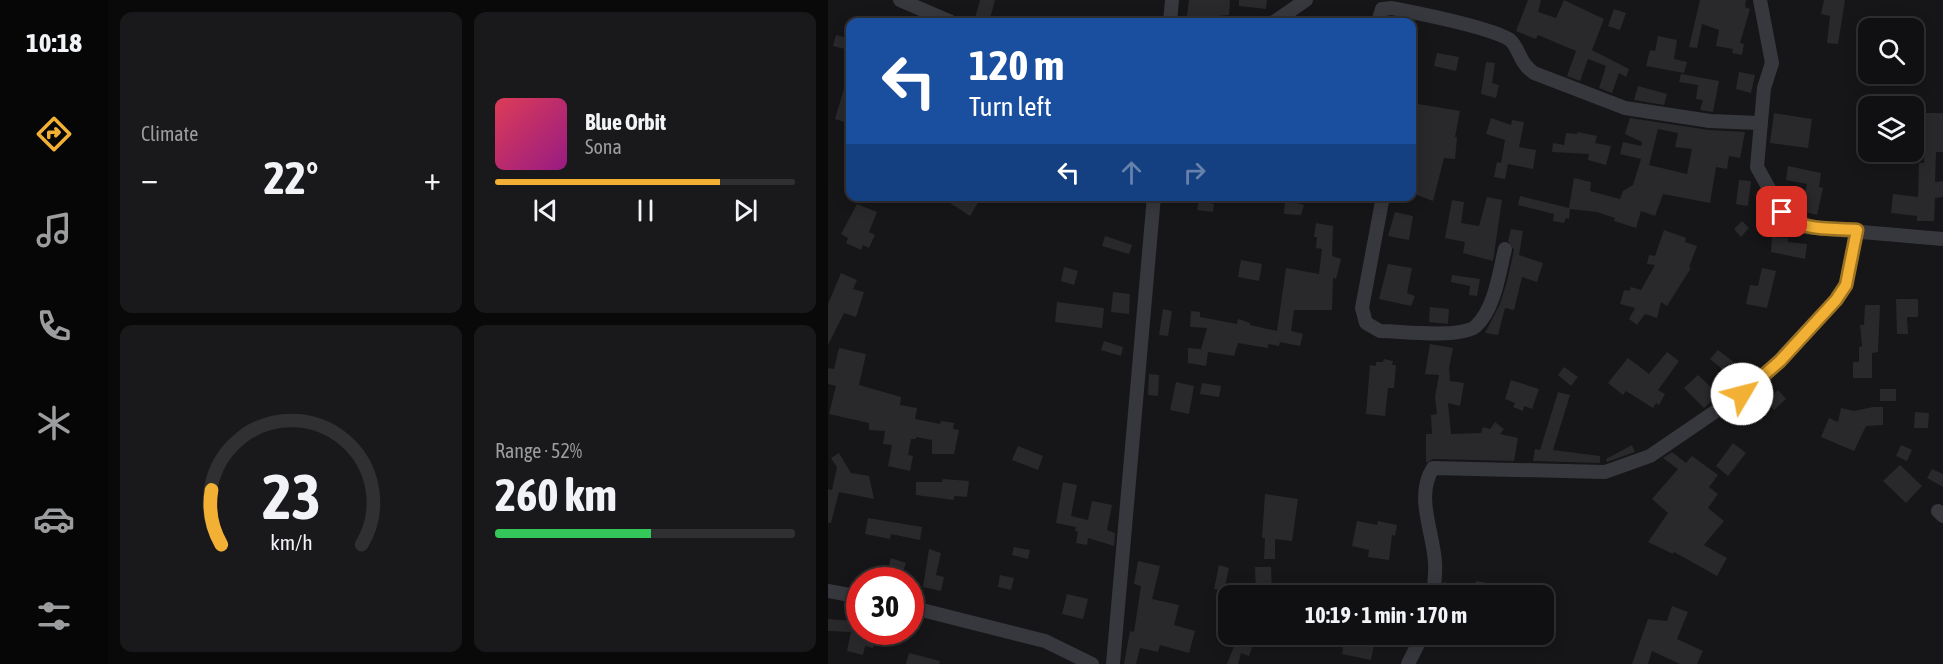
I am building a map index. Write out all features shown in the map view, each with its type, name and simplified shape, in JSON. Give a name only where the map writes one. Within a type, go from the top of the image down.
[{"type":"street","points":[[900,0],[942,18]]},
{"type":"street","points":[[1170,18],[1172,0]]},
{"type":"street","points":[[1280,18],[1306,0]]},
{"type":"street","points":[[1760,0],[1772,63],[1764,88],[1759,123],[1757,167],[1782,212],[1792,222],[1804,227],[1943,239]]},
{"type":"street","points":[[1379,18],[1382,9],[1392,8],[1494,33],[1514,44],[1524,66],[1534,73],[1625,108],[1710,121],[1759,123]]},
{"type":"street","points":[[1113,664],[1154,201]]},
{"type":"street","points":[[1382,201],[1362,308],[1366,323],[1380,331],[1452,333],[1474,327],[1484,315],[1496,288],[1505,249]]},
{"type":"street","points":[[1434,585],[1436,563],[1424,495],[1426,478],[1433,468],[1605,472],[1650,456],[1760,381],[1836,300],[1846,285],[1857,230]]},
{"type":"street","points":[[828,591],[846,594]]},
{"type":"street","points":[[924,611],[1045,641],[1092,664]]},
{"type":"street","points":[[1408,664],[1418,645]]},
{"type":"building","points":[[980,0],[995,0],[990,18],[975,18]]},
{"type":"building","points":[[1189,0],[1230,0],[1229,15],[1187,18]]},
{"type":"building","points":[[1239,0],[1267,0],[1266,9],[1239,6]]},
{"type":"building","points":[[1528,0],[1541,0],[1538,12],[1556,18],[1564,0],[1604,19],[1592,50],[1629,69],[1626,77],[1619,73],[1612,93],[1599,88],[1606,66],[1588,59],[1580,81],[1567,76],[1576,51],[1538,35],[1536,39],[1516,31]]},
{"type":"building","points":[[1700,0],[1746,0],[1745,7],[1750,9],[1740,43],[1744,44],[1742,55],[1732,53],[1733,49],[1716,46],[1719,30],[1702,24],[1697,48],[1689,47]]},
{"type":"building","points":[[1824,0],[1845,0],[1838,44],[1827,43],[1830,16],[1821,14]]},
{"type":"building","points":[[1614,9],[1626,13],[1620,30],[1608,26]]},
{"type":"building","points":[[836,35],[846,38],[845,49],[833,46]]},
{"type":"building","points":[[1658,36],[1677,40],[1674,59],[1687,62],[1684,73],[1646,66],[1650,50],[1655,51]]},
{"type":"building","points":[[1437,53],[1459,57],[1456,71],[1434,66]]},
{"type":"building","points":[[1486,62],[1495,63],[1492,83],[1499,85],[1496,98],[1481,94]]},
{"type":"building","points":[[1739,72],[1755,75],[1751,93],[1736,89]]},
{"type":"building","points":[[1681,74],[1719,81],[1713,112],[1700,110],[1703,100],[1696,99],[1698,85],[1679,82]]},
{"type":"building","points":[[846,82],[846,123],[835,119]]},
{"type":"building","points":[[1638,86],[1667,94],[1664,105],[1634,100]]},
{"type":"building","points":[[1416,104],[1460,111],[1455,137],[1457,137],[1455,159],[1444,158],[1433,201],[1416,195]]},
{"type":"building","points":[[1774,113],[1812,119],[1808,148],[1770,143]]},
{"type":"building","points":[[1924,113],[1943,113],[1943,152],[1936,152],[1935,182],[1943,181],[1943,197],[1935,198],[1934,221],[1917,221],[1917,216],[1891,213],[1893,194],[1918,197],[1919,163],[1924,163],[1926,127],[1924,126]]},
{"type":"building","points":[[1491,118],[1511,125],[1512,120],[1524,122],[1519,147],[1536,150],[1533,169],[1508,164],[1505,179],[1494,177],[1497,162],[1501,163],[1505,140],[1486,134]]},
{"type":"building","points":[[1630,118],[1709,130],[1745,132],[1740,158],[1729,156],[1727,169],[1716,167],[1710,203],[1663,194],[1655,216],[1641,211],[1636,228],[1614,221],[1615,218],[1597,212],[1570,209],[1569,219],[1566,218],[1564,223],[1553,221],[1554,214],[1518,205],[1520,196],[1569,208],[1574,178],[1591,182],[1590,191],[1620,199],[1623,191],[1633,185],[1641,159],[1620,154],[1623,142],[1641,146],[1642,142],[1625,134]],"holes":[[[1658,129],[1678,133],[1675,147],[1692,149],[1687,174],[1649,165]]]},
{"type":"building","points":[[1578,132],[1597,136],[1595,143],[1611,146],[1606,165],[1588,160],[1589,154],[1552,152],[1553,143],[1564,145],[1566,133],[1577,134]]},
{"type":"building","points":[[1788,166],[1821,173],[1819,187],[1823,188],[1817,215],[1801,211],[1807,184],[1786,180]]},
{"type":"building","points":[[1739,180],[1751,181],[1748,206],[1736,204]]},
{"type":"building","points":[[1487,197],[1502,200],[1493,261],[1463,253],[1465,242],[1445,238],[1452,200],[1464,202],[1461,223],[1479,226]]},
{"type":"building","points":[[947,201],[979,201],[970,216]]},
{"type":"building","points":[[1199,201],[1214,204],[1213,212],[1197,210]]},
{"type":"building","points":[[1285,201],[1304,205],[1301,215],[1284,214]]},
{"type":"building","points":[[857,204],[877,212],[869,232],[875,235],[869,248],[863,245],[861,250],[846,243],[848,238],[841,234]]},
{"type":"building","points":[[1395,212],[1413,216],[1409,240],[1388,236]]},
{"type":"building","points":[[1742,221],[1749,228],[1741,237],[1734,229]]},
{"type":"building","points":[[1316,223],[1333,226],[1332,256],[1341,259],[1336,279],[1333,278],[1332,310],[1294,310],[1291,331],[1303,334],[1300,346],[1280,342],[1279,346],[1268,344],[1268,348],[1238,343],[1234,356],[1208,352],[1206,366],[1188,363],[1188,348],[1201,349],[1207,328],[1190,327],[1191,311],[1200,312],[1200,317],[1237,324],[1238,319],[1250,325],[1277,331],[1286,268],[1319,274],[1322,249],[1316,248],[1317,237],[1314,237]]},
{"type":"building","points":[[1511,229],[1523,231],[1519,255],[1543,263],[1537,282],[1522,277],[1514,310],[1505,308],[1498,335],[1485,333],[1500,304],[1507,281],[1514,250],[1508,241]]},
{"type":"building","points":[[1664,230],[1686,238],[1685,242],[1697,246],[1689,267],[1691,268],[1667,306],[1661,302],[1657,318],[1645,314],[1637,325],[1629,319],[1635,308],[1620,304],[1624,290],[1629,291],[1631,287],[1641,290],[1655,265],[1647,264],[1649,255],[1655,256]]},
{"type":"building","points":[[1105,236],[1132,245],[1129,254],[1102,246]]},
{"type":"building","points":[[1772,237],[1788,238],[1788,242],[1807,244],[1805,259],[1771,252]]},
{"type":"building","points":[[1241,260],[1262,264],[1259,281],[1238,277]]},
{"type":"building","points":[[1388,264],[1412,268],[1407,293],[1415,296],[1411,306],[1379,299]]},
{"type":"building","points":[[1064,267],[1078,271],[1074,285],[1061,281]]},
{"type":"building","points":[[1762,268],[1776,271],[1767,308],[1746,304],[1750,285],[1758,286]]},
{"type":"building","points":[[841,273],[857,280],[853,289],[864,292],[856,317],[844,313],[828,345],[828,304]]},
{"type":"building","points":[[1452,275],[1480,279],[1477,296],[1469,295],[1470,286],[1451,282]]},
{"type":"building","points":[[1113,292],[1130,294],[1129,314],[1111,312]]},
{"type":"building","points":[[1896,299],[1918,299],[1918,317],[1907,317],[1908,334],[1897,334]]},
{"type":"building","points":[[1057,302],[1104,308],[1102,328],[1055,322]]},
{"type":"building","points":[[1865,305],[1880,305],[1878,352],[1872,353],[1872,378],[1853,378],[1853,362],[1859,362],[1859,347],[1862,346],[1860,325],[1864,325]]},
{"type":"building","points":[[1430,307],[1449,309],[1448,324],[1429,322]]},
{"type":"building","points":[[1163,309],[1172,311],[1168,336],[1159,335]]},
{"type":"building","points":[[1104,341],[1123,347],[1121,356],[1101,350]]},
{"type":"building","points":[[1430,344],[1453,348],[1449,368],[1450,381],[1464,383],[1460,406],[1448,403],[1451,434],[1481,433],[1483,427],[1490,429],[1495,422],[1504,429],[1500,434],[1518,438],[1514,461],[1433,459],[1426,463],[1426,434],[1432,434],[1431,415],[1437,414],[1435,397],[1439,375],[1425,374]]},
{"type":"building","points":[[839,348],[866,354],[859,385],[901,397],[900,405],[917,408],[915,419],[940,424],[941,421],[954,423],[953,429],[959,430],[954,454],[932,454],[932,440],[916,437],[916,439],[911,439],[908,455],[913,456],[910,471],[888,466],[892,445],[883,444],[885,431],[869,430],[869,423],[829,414],[836,386],[828,384],[828,368],[834,369]]},
{"type":"building","points":[[1718,350],[1740,367],[1732,377],[1710,359]]},
{"type":"building","points":[[1667,352],[1679,361],[1658,390],[1665,394],[1659,405],[1656,403],[1653,408],[1626,391],[1623,395],[1608,383],[1628,358],[1649,374]]},
{"type":"building","points":[[1384,359],[1393,361],[1392,365],[1396,365],[1394,388],[1388,388],[1385,416],[1366,414],[1370,365],[1376,366],[1376,362],[1383,362]]},
{"type":"building","points":[[1564,367],[1578,377],[1571,386],[1558,375]]},
{"type":"building","points":[[1149,374],[1159,375],[1158,396],[1148,395]]},
{"type":"building","points":[[1698,375],[1718,394],[1704,408],[1684,388]]},
{"type":"building","points":[[1511,380],[1539,389],[1532,409],[1524,406],[1523,411],[1513,407],[1515,403],[1505,399]]},
{"type":"building","points":[[1176,382],[1194,386],[1189,414],[1170,410]]},
{"type":"building","points":[[1202,383],[1221,386],[1219,397],[1200,394]]},
{"type":"building","points":[[1880,389],[1896,389],[1896,401],[1880,401]]},
{"type":"building","points":[[1778,390],[1786,399],[1774,410],[1766,401]]},
{"type":"building","points":[[1558,392],[1570,395],[1553,450],[1600,456],[1600,463],[1533,461],[1535,449],[1540,450]]},
{"type":"building","points":[[1883,407],[1883,425],[1866,426],[1854,451],[1821,437],[1829,418],[1838,422],[1841,408],[1854,411]]},
{"type":"building","points":[[1915,412],[1929,413],[1928,428],[1914,428]]},
{"type":"building","points":[[1733,443],[1746,453],[1728,476],[1716,466]]},
{"type":"building","points":[[1632,445],[1635,452],[1607,462],[1606,459]]},
{"type":"building","points":[[1901,445],[1912,450],[1907,461],[1896,456]]},
{"type":"building","points":[[1018,446],[1043,456],[1038,470],[1012,460]]},
{"type":"building","points":[[1672,452],[1686,463],[1692,456],[1718,475],[1709,487],[1718,494],[1708,508],[1724,521],[1704,545],[1727,558],[1717,576],[1674,552],[1673,554],[1648,542],[1668,513],[1652,499],[1678,469],[1663,458]]},
{"type":"building","points":[[839,453],[851,473],[869,476],[874,499],[839,492],[831,523],[828,523],[828,489],[832,490],[837,467],[831,458]]},
{"type":"building","points":[[1900,465],[1922,486],[1906,503],[1883,481]]},
{"type":"building","points":[[1932,469],[1943,474],[1943,487],[1927,478]]},
{"type":"building","points":[[943,479],[969,481],[967,497],[954,496],[954,500],[916,495],[916,482],[942,482]]},
{"type":"building","points":[[1063,482],[1077,485],[1071,516],[1088,520],[1092,501],[1112,505],[1107,530],[1115,533],[1114,546],[1088,538],[1087,545],[1076,543],[1078,532],[1075,531],[1076,527],[1056,523]]},
{"type":"building","points":[[1265,494],[1298,499],[1292,541],[1275,539],[1275,559],[1264,559],[1265,538],[1262,538]]},
{"type":"building","points":[[868,518],[922,527],[920,540],[891,534],[890,539],[865,534]]},
{"type":"building","points":[[1357,521],[1377,525],[1378,521],[1397,525],[1395,536],[1392,535],[1389,560],[1368,557],[1369,550],[1352,546]]},
{"type":"building","points":[[1014,547],[1030,550],[1028,559],[1012,555]]},
{"type":"building","points":[[929,549],[941,553],[936,575],[944,577],[941,591],[924,587]]},
{"type":"building","points":[[891,558],[906,563],[905,567],[888,567]]},
{"type":"building","points":[[1138,561],[1160,566],[1152,599],[1179,605],[1174,625],[1195,631],[1189,653],[1160,645],[1158,652],[1140,648],[1136,664],[1124,664],[1130,631],[1134,632],[1141,586],[1134,584]]},
{"type":"building","points":[[1219,565],[1229,568],[1225,585],[1218,585],[1218,590],[1214,589]]},
{"type":"building","points":[[1255,567],[1271,567],[1272,585],[1256,585]]},
{"type":"building","points":[[1000,575],[1014,578],[1011,590],[998,587]]},
{"type":"building","points":[[1476,581],[1501,585],[1475,585]]},
{"type":"building","points":[[1067,594],[1088,599],[1083,619],[1062,614]]},
{"type":"building","points":[[1672,606],[1688,612],[1677,639],[1703,651],[1697,664],[1680,664],[1652,651],[1648,664],[1632,664],[1648,619],[1667,621]]},
{"type":"building","points":[[828,619],[846,620],[846,632],[828,631]]},
{"type":"building","points":[[848,645],[874,645],[873,648],[865,646],[863,655],[847,651]]},
{"type":"building","points":[[1234,645],[1252,647],[1249,656],[1241,653],[1238,664],[1227,664]]},
{"type":"building","points":[[1343,645],[1374,645],[1371,660],[1342,654]]},
{"type":"building","points":[[909,653],[940,661],[939,664],[906,664]]},
{"type":"route","points":[[1742,394],[1760,381],[1780,361],[1836,300],[1846,285],[1857,230],[1804,227],[1792,222],[1782,212]]}]
